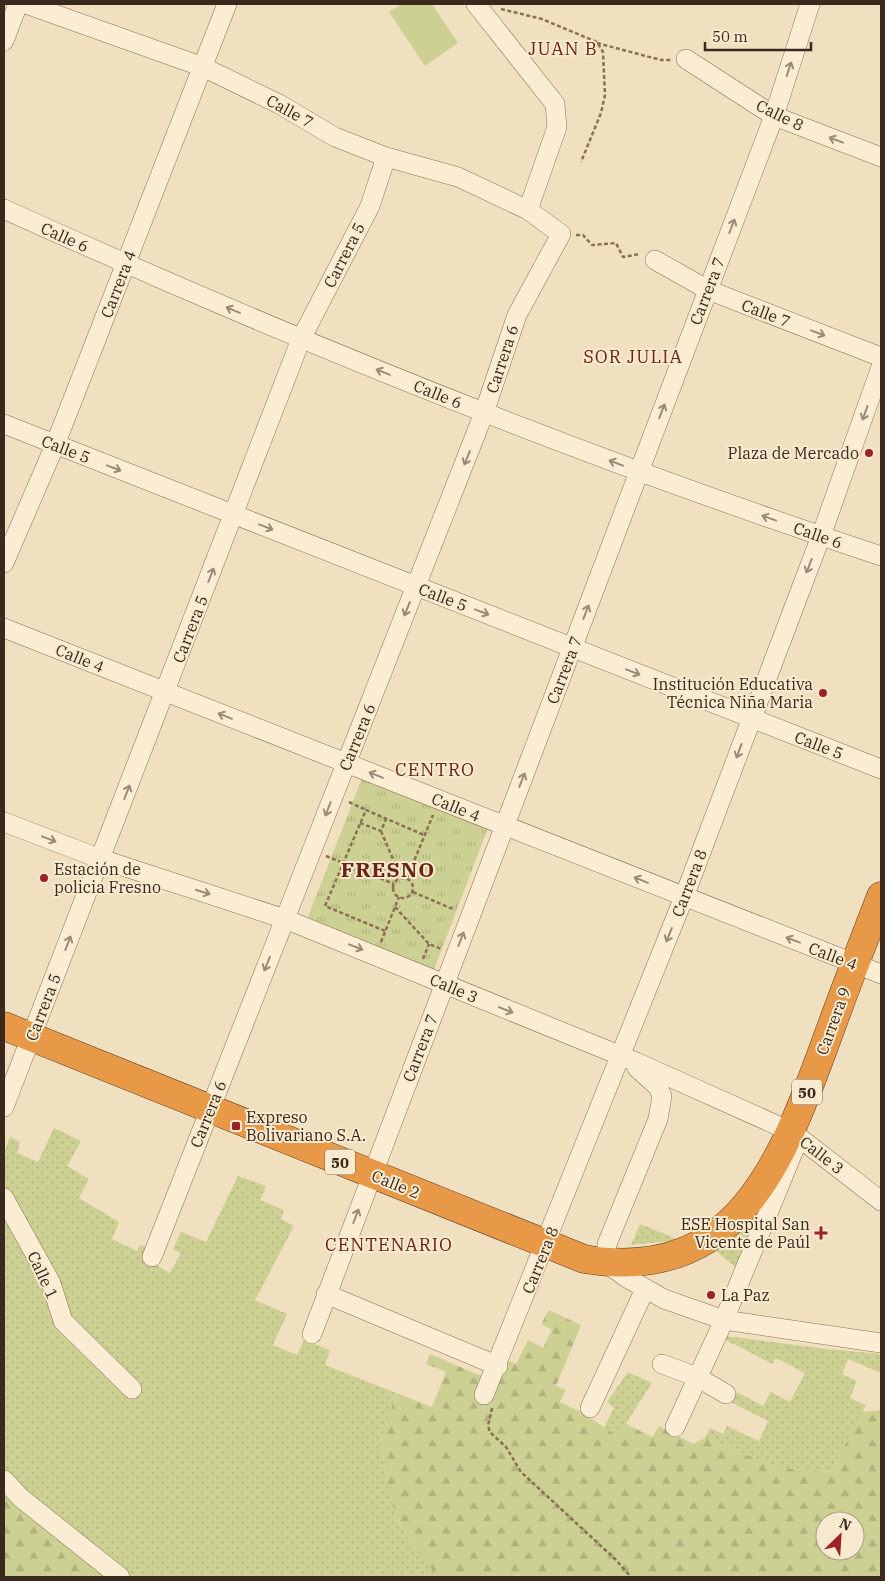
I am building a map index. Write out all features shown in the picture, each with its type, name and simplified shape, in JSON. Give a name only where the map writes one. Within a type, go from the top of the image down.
[{"type":"highway","name":"Carrera 9","points":[[683,1252],[723,1229],[747,1206],[795,1135],[854,964],[881,896]]},
{"type":"highway","name":"Calle 2","points":[[4,1026],[584,1259],[606,1263],[648,1262],[683,1252]]},
{"type":"street","points":[[4,41],[18,4]]},
{"type":"street","name":"Calle 7","points":[[26,4],[203,67],[279,104],[335,137],[386,157],[458,177],[528,210],[556,229]]},
{"type":"street","name":"Carrera 4","points":[[4,563],[55,445],[227,4]]},
{"type":"street","points":[[476,4],[555,104],[557,127],[528,210]]},
{"type":"street","name":"Carrera 7","points":[[312,1334],[774,116],[810,4]]},
{"type":"street","name":"Calle 8","points":[[686,59],[774,116],[881,157]]},
{"type":"street","name":"Carrera 5","points":[[4,1107],[301,339],[370,206],[386,157]]},
{"type":"street","name":"Calle 6","points":[[4,209],[301,339],[484,413],[639,471],[881,556]]},
{"type":"street","name":"Carrera 6","points":[[152,1257],[484,413],[517,315],[556,229]]},
{"type":"street","name":"Calle 7","points":[[655,260],[708,290],[881,357]]},
{"type":"street","name":"Carrera 8","points":[[484,1395],[498,1366],[546,1245],[628,1059],[684,897],[821,536],[881,368]]},
{"type":"street","name":"Calle 5","points":[[4,424],[881,769]]},
{"type":"street","name":"Calle 4","points":[[4,628],[881,974]]},
{"type":"street","name":"Calle 3","points":[[4,822],[101,859],[285,919],[628,1059],[795,1135],[881,1201]]},
{"type":"street","points":[[628,1059],[638,1071],[658,1088],[662,1096],[658,1119],[607,1244],[606,1263],[645,1289],[664,1299],[724,1320],[881,1343]]},
{"type":"street","points":[[675,1427],[696,1377],[724,1320],[795,1135]]},
{"type":"street","name":"Calle 1","points":[[4,1198],[51,1283],[63,1320],[132,1389]]},
{"type":"street","points":[[590,1408],[645,1289]]},
{"type":"street","points":[[326,1294],[498,1366]]},
{"type":"street","points":[[662,1364],[696,1377],[726,1394]]},
{"type":"street","points":[[4,1480],[20,1498],[120,1577]]},
{"type":"path","points":[[499,8],[542,19],[597,42],[661,60],[686,59]]},
{"type":"path","points":[[581,162],[601,113],[605,95],[603,52],[597,42]]},
{"type":"path","points":[[556,229],[582,236],[592,245],[616,243],[623,257],[638,253],[655,260]]},
{"type":"path","points":[[407,878],[439,800]]},
{"type":"path","points":[[385,931],[325,906],[366,810],[424,835]]},
{"type":"path","points":[[386,819],[381,831],[401,878]]},
{"type":"path","points":[[360,823],[381,831]]},
{"type":"path","points":[[312,850],[394,884]]},
{"type":"path","points":[[401,878],[407,878],[413,884],[412,892],[407,897],[399,897],[394,892],[394,884],[401,878]]},
{"type":"path","points":[[412,892],[470,916]]},
{"type":"path","points":[[376,955],[399,897]]},
{"type":"path","points":[[395,907],[429,944]]},
{"type":"path","points":[[484,1395],[492,1406],[488,1426],[490,1432],[506,1447],[521,1472],[615,1559],[631,1577]]},
{"type":"green space","points":[[402,4],[432,4],[458,43],[425,66],[389,12]]},
{"type":"green space","points":[[362,778],[488,828],[432,975],[306,922]]},
{"type":"green space","points":[[54,1128],[81,1141],[67,1166],[89,1179],[79,1198],[119,1222],[112,1239],[137,1251],[140,1245],[146,1247],[142,1257],[170,1273],[181,1253],[173,1249],[181,1232],[206,1242],[238,1176],[266,1186],[260,1200],[284,1210],[281,1219],[294,1226],[255,1300],[287,1314],[273,1345],[297,1355],[304,1340],[330,1350],[325,1365],[396,1393],[380,1444],[394,1512],[411,1543],[436,1574],[515,1574],[524,1577],[109,1577],[4,1492],[4,1154],[10,1137],[20,1142],[17,1153],[38,1162]]},
{"type":"green space","points":[[792,1137],[740,1271],[716,1251],[759,1198]]},
{"type":"green space","points":[[640,1224],[680,1240],[631,1245]]},
{"type":"green space","points":[[549,1310],[581,1325],[556,1386],[566,1390],[560,1402],[579,1411],[618,1436],[625,1423],[652,1437],[659,1426],[693,1444],[705,1438],[779,1468],[831,1472],[862,1412],[881,1410],[881,1577],[524,1577],[515,1574],[436,1575],[411,1543],[394,1512],[380,1444],[396,1393],[432,1407],[446,1372],[426,1364],[430,1354],[479,1375],[490,1376],[499,1357],[516,1364],[528,1340],[543,1348],[552,1330],[541,1324]]},
{"type":"green space","points":[[725,1336],[881,1354],[881,1373],[848,1359],[842,1374],[857,1381],[850,1398],[866,1405],[831,1472],[779,1468],[705,1438],[710,1428],[723,1434],[727,1426],[759,1441],[768,1421],[725,1399],[734,1398],[737,1392],[763,1406],[771,1392],[790,1402],[805,1373],[776,1358],[772,1364],[724,1339]]},
{"type":"green space","points":[[628,1372],[652,1383],[618,1436],[604,1427],[614,1408],[607,1402]]},
{"type":"green space","points":[[4,1492],[109,1577],[4,1577]]},
{"type":"place","name":"Plaza de Mercado","points":[[869,453]]},
{"type":"place","name":"Institución Educativa Técnica Niña Maria","points":[[823,693]]},
{"type":"place","name":"Estación de policia Fresno","points":[[44,878]]},
{"type":"place","name":"Expreso Bolivariano S.A.","points":[[236,1126]]},
{"type":"place","name":"ESE Hospital San Vicente de Paúl","points":[[821,1233]]},
{"type":"place","name":"La Paz","points":[[711,1295]]},
{"type":"district","name":"JUAN B","points":[[563,48]]},
{"type":"district","name":"SOR JULIA","points":[[633,356]]},
{"type":"district","name":"CENTRO","points":[[435,769]]},
{"type":"district","name":"FRESNO","points":[[388,869]]},
{"type":"district","name":"CENTENARIO","points":[[389,1244]]}]
